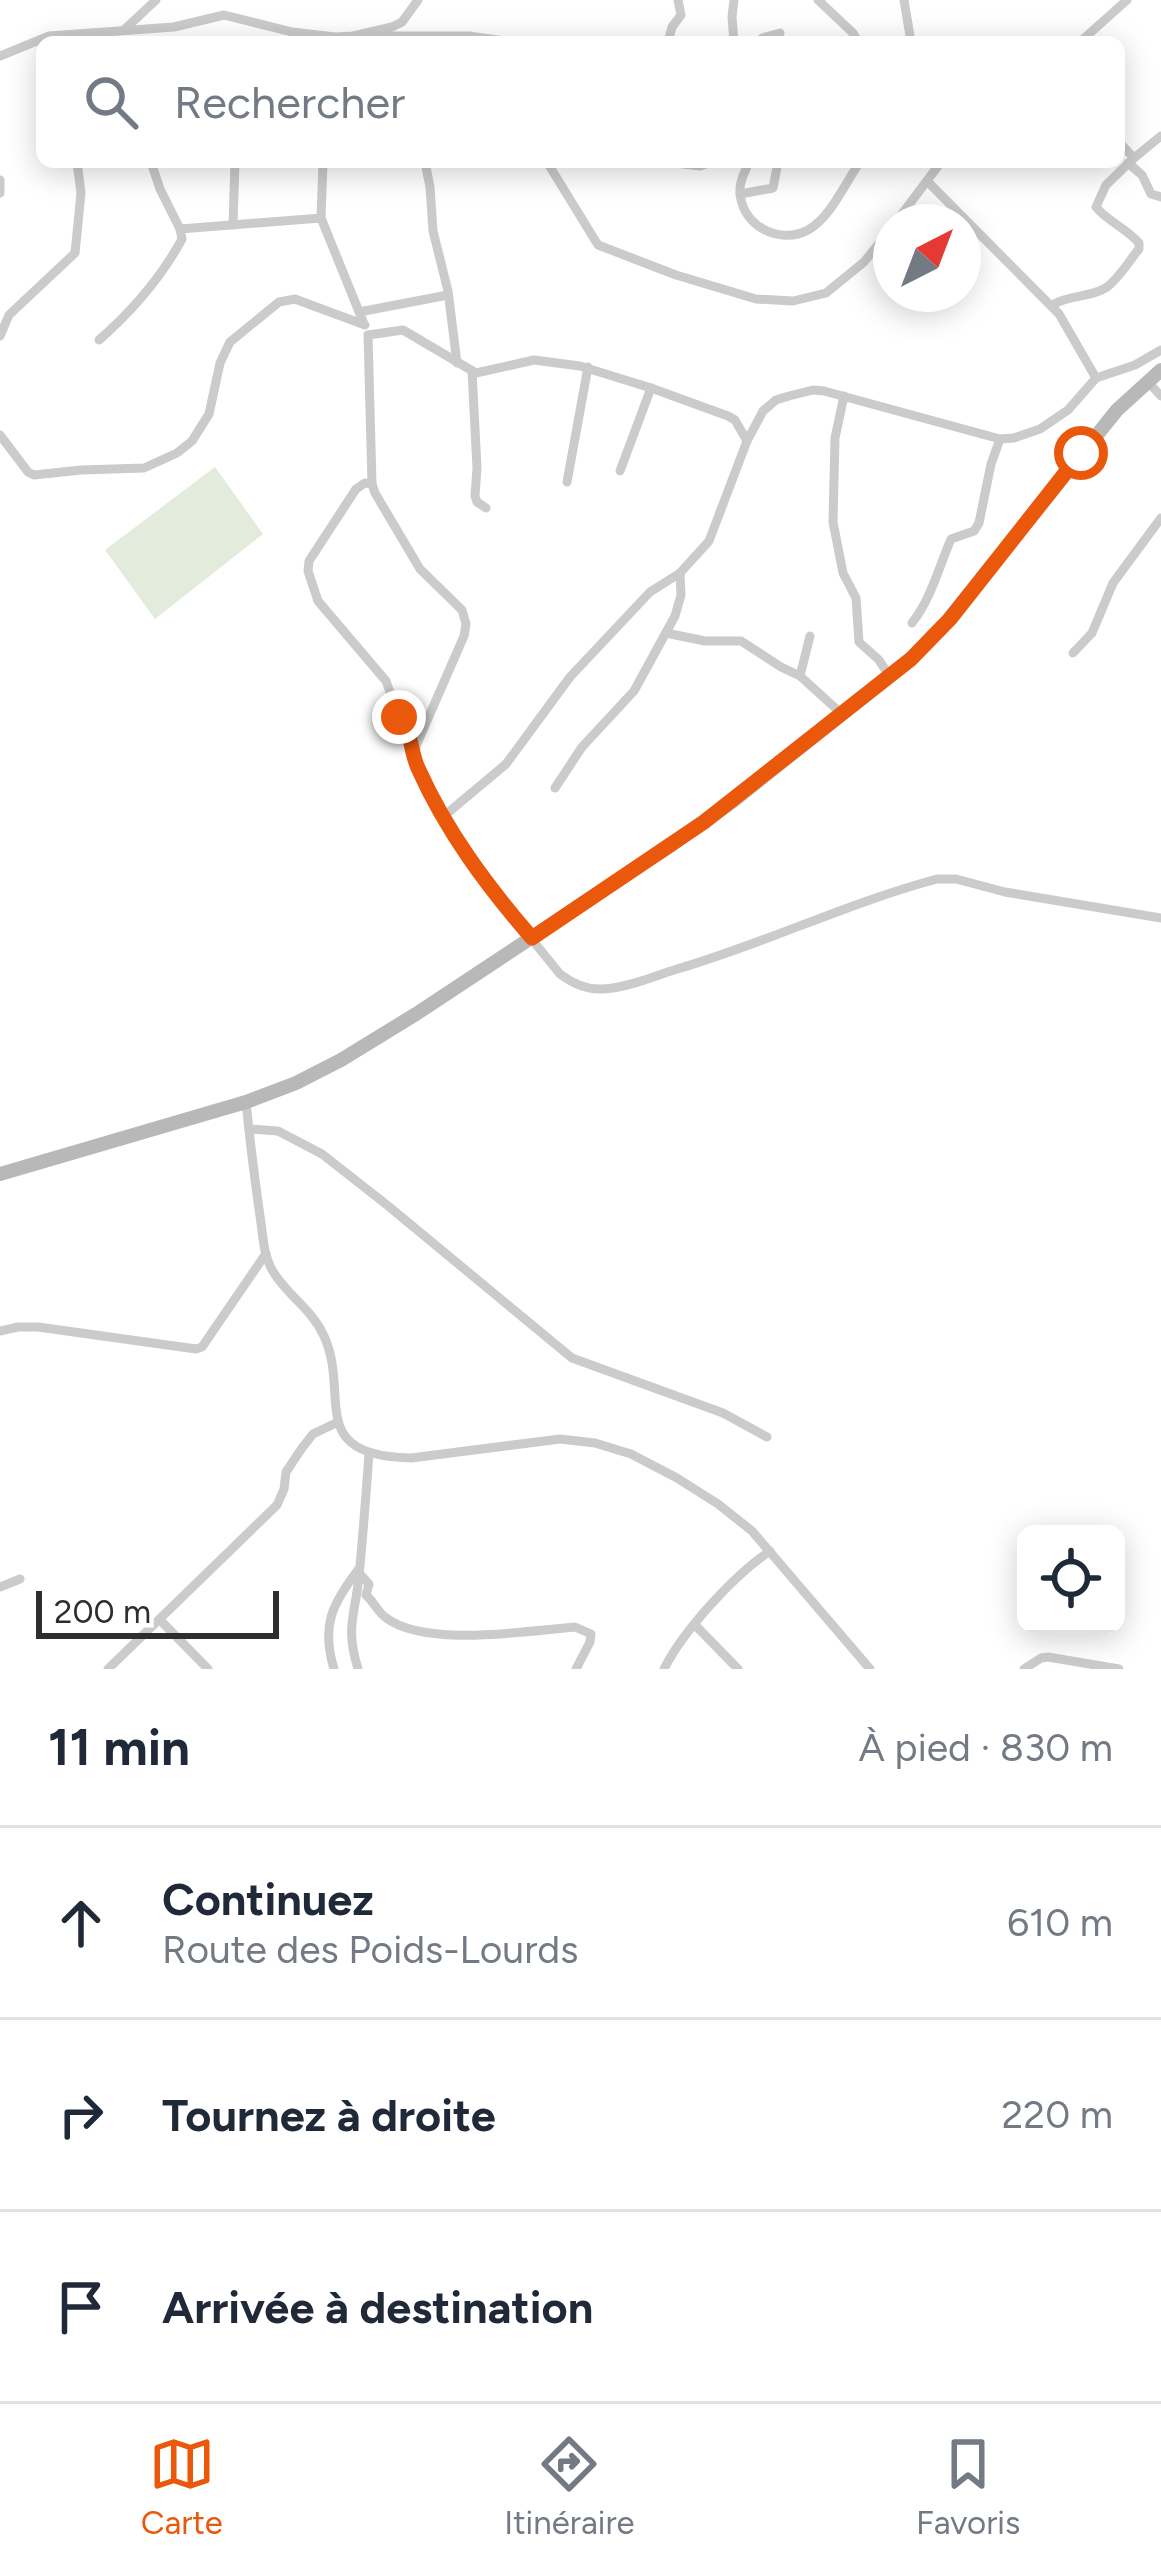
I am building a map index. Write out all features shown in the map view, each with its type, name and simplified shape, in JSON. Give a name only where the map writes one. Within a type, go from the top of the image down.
[{"type":"street","points":[[124,30],[156,0]]},
{"type":"street","points":[[353,36],[402,22],[418,0]]},
{"type":"street","points":[[670,36],[680,15],[678,0]]},
{"type":"street","points":[[734,0],[734,36]]},
{"type":"street","points":[[818,0],[855,36]]},
{"type":"street","points":[[904,0],[909,36]]},
{"type":"street","points":[[1087,36],[1127,0]]},
{"type":"street","points":[[85,36],[174,27],[224,15],[319,36]]},
{"type":"street","points":[[273,36],[276,28]]},
{"type":"street","points":[[102,31],[105,36]]},
{"type":"street","points":[[769,36],[780,33]]},
{"type":"street","points":[[0,56],[36,45]]},
{"type":"street","points":[[1125,167],[1161,136]]},
{"type":"street","points":[[1125,152],[1151,194],[1161,197]]},
{"type":"street","points":[[0,336],[9,315],[75,253],[81,194],[78,168]]},
{"type":"street","points":[[99,340],[126,314],[180,245],[180,229],[153,168]]},
{"type":"street","points":[[233,225],[235,168]]},
{"type":"street","points":[[323,168],[321,218],[366,330],[372,484],[420,569],[461,610],[466,624],[415,753]]},
{"type":"street","points":[[426,168],[457,363]]},
{"type":"street","points":[[551,168],[598,245],[757,299],[793,301],[826,293],[873,252]]},
{"type":"street","points":[[746,168],[740,194],[748,215],[778,236],[804,232],[815,224],[856,168]]},
{"type":"street","points":[[740,194],[773,188],[777,168]]},
{"type":"street","points":[[910,204],[937,168]]},
{"type":"street","points":[[1052,305],[1066,296],[1108,286],[1139,249],[1126,229],[1096,207],[1106,185],[1124,168]]},
{"type":"street","points":[[0,180],[0,193]]},
{"type":"street","points":[[927,182],[1052,305],[1096,378]]},
{"type":"street","points":[[180,229],[321,218]]},
{"type":"street","points":[[359,312],[448,295]]},
{"type":"street","points":[[0,435],[34,475],[144,468],[176,454],[192,441],[208,414],[225,350],[279,302],[295,299],[366,330],[403,330],[472,371],[482,373],[533,360],[587,368],[651,388],[728,416],[747,441]]},
{"type":"street","points":[[444,816],[513,757],[557,692],[634,609],[680,573],[714,532],[747,441],[776,400],[813,390],[1000,439],[1014,438],[1040,430],[1068,410],[1096,378],[1161,350]]},
{"type":"street","points":[[567,482],[587,368]]},
{"type":"street","points":[[0,1174],[247,1102],[341,1060],[704,822],[890,677],[950,619],[1081,453],[1161,370]]},
{"type":"street","points":[[472,371],[475,496],[486,508]]},
{"type":"street","points":[[1147,381],[1161,396]]},
{"type":"street","points":[[620,471],[651,388]]},
{"type":"street","points":[[844,395],[836,428],[833,522],[843,573],[856,598],[859,642],[890,677]]},
{"type":"street","points":[[912,623],[926,604],[951,539],[974,531],[980,523],[1000,439]]},
{"type":"street","points":[[372,484],[356,489],[309,561],[318,601],[386,681],[407,727],[415,762],[484,881],[566,979],[604,989],[734,952],[937,879],[1161,918]]},
{"type":"street","points":[[1073,653],[1092,633],[1113,583],[1161,518]]},
{"type":"street","points":[[555,788],[582,747],[634,691],[679,605],[680,573]]},
{"type":"street","points":[[666,633],[705,641],[741,641],[800,676],[843,715]]},
{"type":"street","points":[[800,676],[810,636]]},
{"type":"street","points":[[247,1102],[266,1255],[278,1280],[313,1317],[327,1342],[334,1412],[353,1443],[369,1454],[411,1458],[560,1439],[631,1454],[677,1478],[735,1518],[770,1551],[870,1669]]},
{"type":"street","points":[[249,1129],[278,1131],[322,1154],[572,1358],[723,1413],[767,1437]]},
{"type":"street","points":[[0,1331],[38,1327],[196,1349],[202,1347],[266,1255]]},
{"type":"street","points":[[109,1669],[277,1505],[286,1472],[310,1436],[338,1422]]},
{"type":"street","points":[[358,1669],[350,1624],[369,1454]]},
{"type":"street","points":[[664,1669],[695,1624],[741,1573],[770,1551]]},
{"type":"street","points":[[334,1669],[327,1635],[331,1615],[338,1597],[359,1571]]},
{"type":"street","points":[[359,1571],[369,1584],[367,1595],[382,1614],[400,1625],[440,1636],[585,1629],[591,1634],[590,1642],[576,1669]]},
{"type":"street","points":[[0,1587],[20,1579]]},
{"type":"street","points":[[160,1620],[208,1669]]},
{"type":"street","points":[[695,1624],[738,1669]]},
{"type":"street","points":[[1024,1669],[1040,1658],[1119,1669]]},
{"type":"shaded area","points":[[215,467],[263,534],[155,619],[105,550]]},
{"type":"route","points":[[399,717],[407,727],[415,762],[473,867],[532,938],[704,822],[911,659],[950,619],[1081,453]]}]
